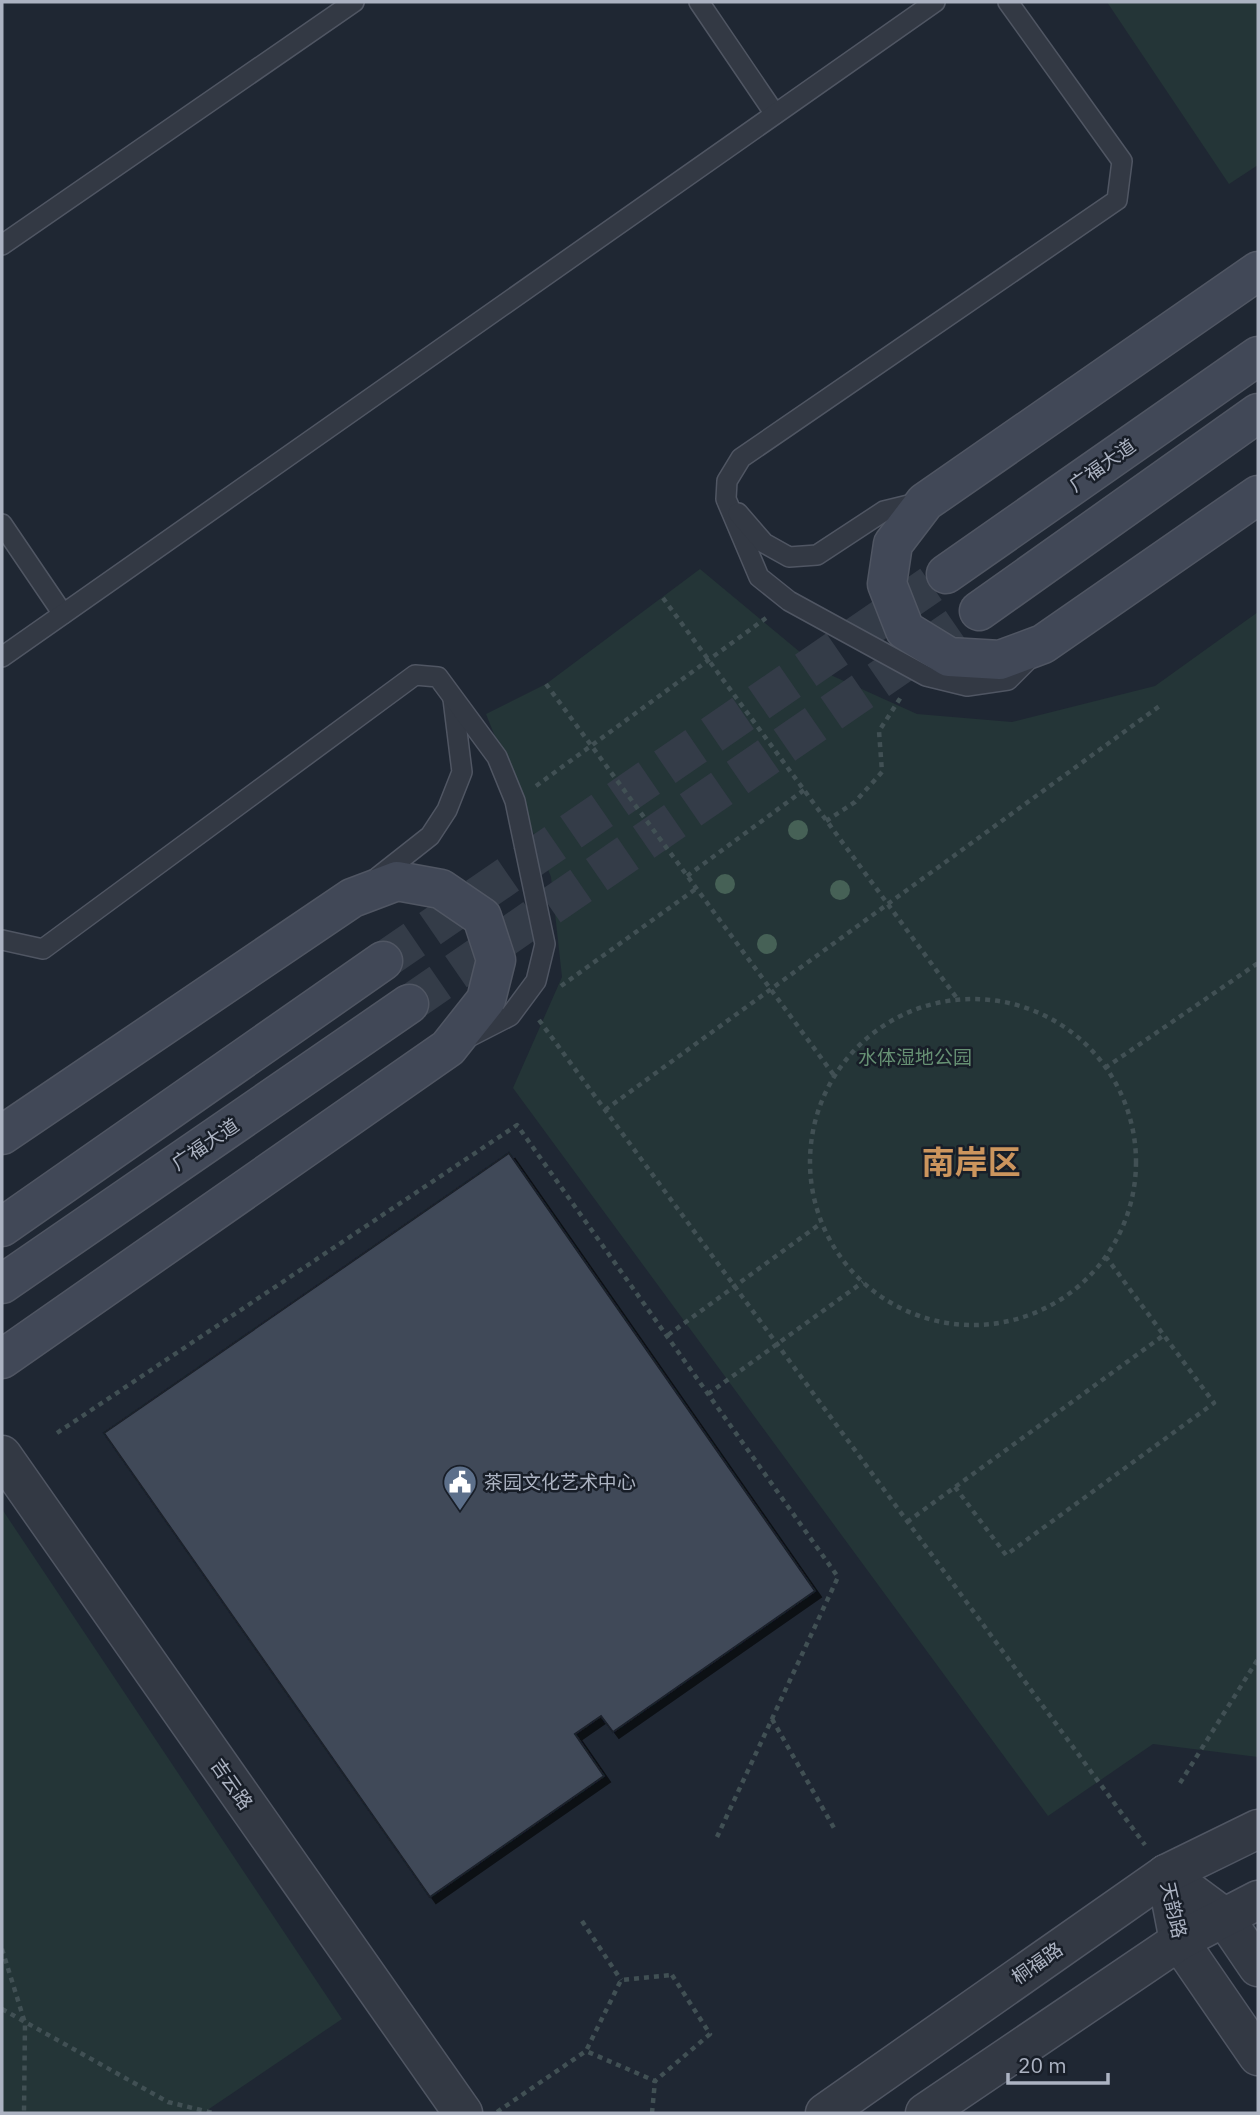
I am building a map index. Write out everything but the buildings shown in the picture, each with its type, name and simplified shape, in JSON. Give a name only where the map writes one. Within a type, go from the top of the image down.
[{"type":"main road","points":[[1258,271],[925,502],[892,544],[887,584],[905,630],[949,657],[1000,660],[1044,644],[1258,495]]},
{"type":"main road","name":"广福大道","points":[[946,574],[1258,356]]},
{"type":"main road","points":[[979,611],[1258,413]]},
{"type":"main road","points":[[2,1135],[352,898],[397,881],[441,889],[482,917],[496,960],[490,987],[486,1000],[448,1048],[2,1359]]},
{"type":"main road","points":[[2,1227],[383,961]]},
{"type":"main road","name":"广福大道","points":[[2,1284],[409,1004]]},
{"type":"street","name":"吉云路","points":[[2,1455],[463,2113]]},
{"type":"street","name":"桐福路","points":[[825,2113],[1166,1874],[1258,1829]]},
{"type":"street","name":"天韵路","points":[[1166,1874],[1224,1917],[1258,1967]]},
{"type":"street","name":"天韵路","points":[[1166,1874],[1179,1941],[1258,2056]]},
{"type":"street","points":[[925,2113],[1179,1941],[1258,1900]]},
{"type":"lane","points":[[2,245],[354,2]]},
{"type":"lane","points":[[699,2],[775,114]]},
{"type":"lane","points":[[2,657],[934,2]]},
{"type":"lane","points":[[1008,2],[1122,161],[1117,200],[741,458],[727,481],[726,499],[759,577],[789,601],[926,676],[967,685],[1009,680],[1044,644]]},
{"type":"lane","points":[[726,499],[764,543],[789,557],[817,555],[884,510],[925,502]]},
{"type":"lane","points":[[2,524],[63,614]]},
{"type":"lane","points":[[2,940],[43,949],[415,675],[438,677],[497,757],[515,800],[545,944],[537,981],[526,1003],[510,1016],[448,1048]]},
{"type":"lane","points":[[352,898],[430,836],[447,810],[463,772],[453,698]]},
{"type":"path","points":[[663,598],[956,997]]},
{"type":"path","points":[[515,800],[789,601]]},
{"type":"path","points":[[546,684],[836,1078]]},
{"type":"path","points":[[826,821],[855,802],[882,772],[879,731],[901,697]]},
{"type":"path","points":[[605,1110],[1161,705]]},
{"type":"path","points":[[687,876],[804,790]]},
{"type":"path","points":[[696,888],[526,1003],[1166,1874]]},
{"type":"path","points":[[1105,1068],[1258,963]]},
{"type":"path","points":[[956,997],[986,998],[1040,1012],[1085,1041],[1105,1068],[1117,1084],[1135,1134],[1136,1187],[1120,1238],[1088,1281],[1044,1311],[993,1326],[940,1323],[888,1304],[846,1268],[820,1224],[807,1167],[815,1112],[836,1078],[841,1063],[881,1025],[931,1003],[956,997]]},
{"type":"path","points":[[57,1433],[517,1125],[838,1577],[718,1837]]},
{"type":"path","points":[[668,1335],[820,1224]]},
{"type":"path","points":[[955,1487],[1006,1555],[1214,1404],[1106,1257]]},
{"type":"path","points":[[709,1394],[863,1282]]},
{"type":"path","points":[[907,1522],[1164,1335]]},
{"type":"path","points":[[1180,1783],[1258,1659]]},
{"type":"path","points":[[772,1719],[834,1828]]},
{"type":"path","points":[[582,1921],[621,1980]]},
{"type":"path","points":[[2,1949],[25,2023],[24,2113]]},
{"type":"path","points":[[621,1980],[672,1975],[710,2034],[655,2081],[652,2113]]},
{"type":"path","points":[[495,2113],[586,2051],[621,1980]]},
{"type":"path","points":[[2,2008],[168,2102],[213,2113]]},
{"type":"path","points":[[586,2051],[655,2081]]},
{"type":"green space","points":[[1107,2],[1258,2],[1258,165],[1229,184]]},
{"type":"green space","name":"水体湿地公园","points":[[700,569],[824,672],[917,714],[1012,722],[1155,686],[1258,612],[1258,1757],[1153,1744],[1048,1816],[513,1088],[562,977],[551,877],[486,714],[546,684]]},
{"type":"green space","points":[[2,1509],[342,2019],[203,2113],[2,2113]]},
{"type":"tunnel","points":[[383,961],[946,574]]},
{"type":"tunnel","points":[[409,1004],[979,611]]},
{"type":"place","name":"茶园文化艺术中心","points":[[460,1512]]},
{"type":"district","name":"南岸区","points":[[971,1162]]}]
